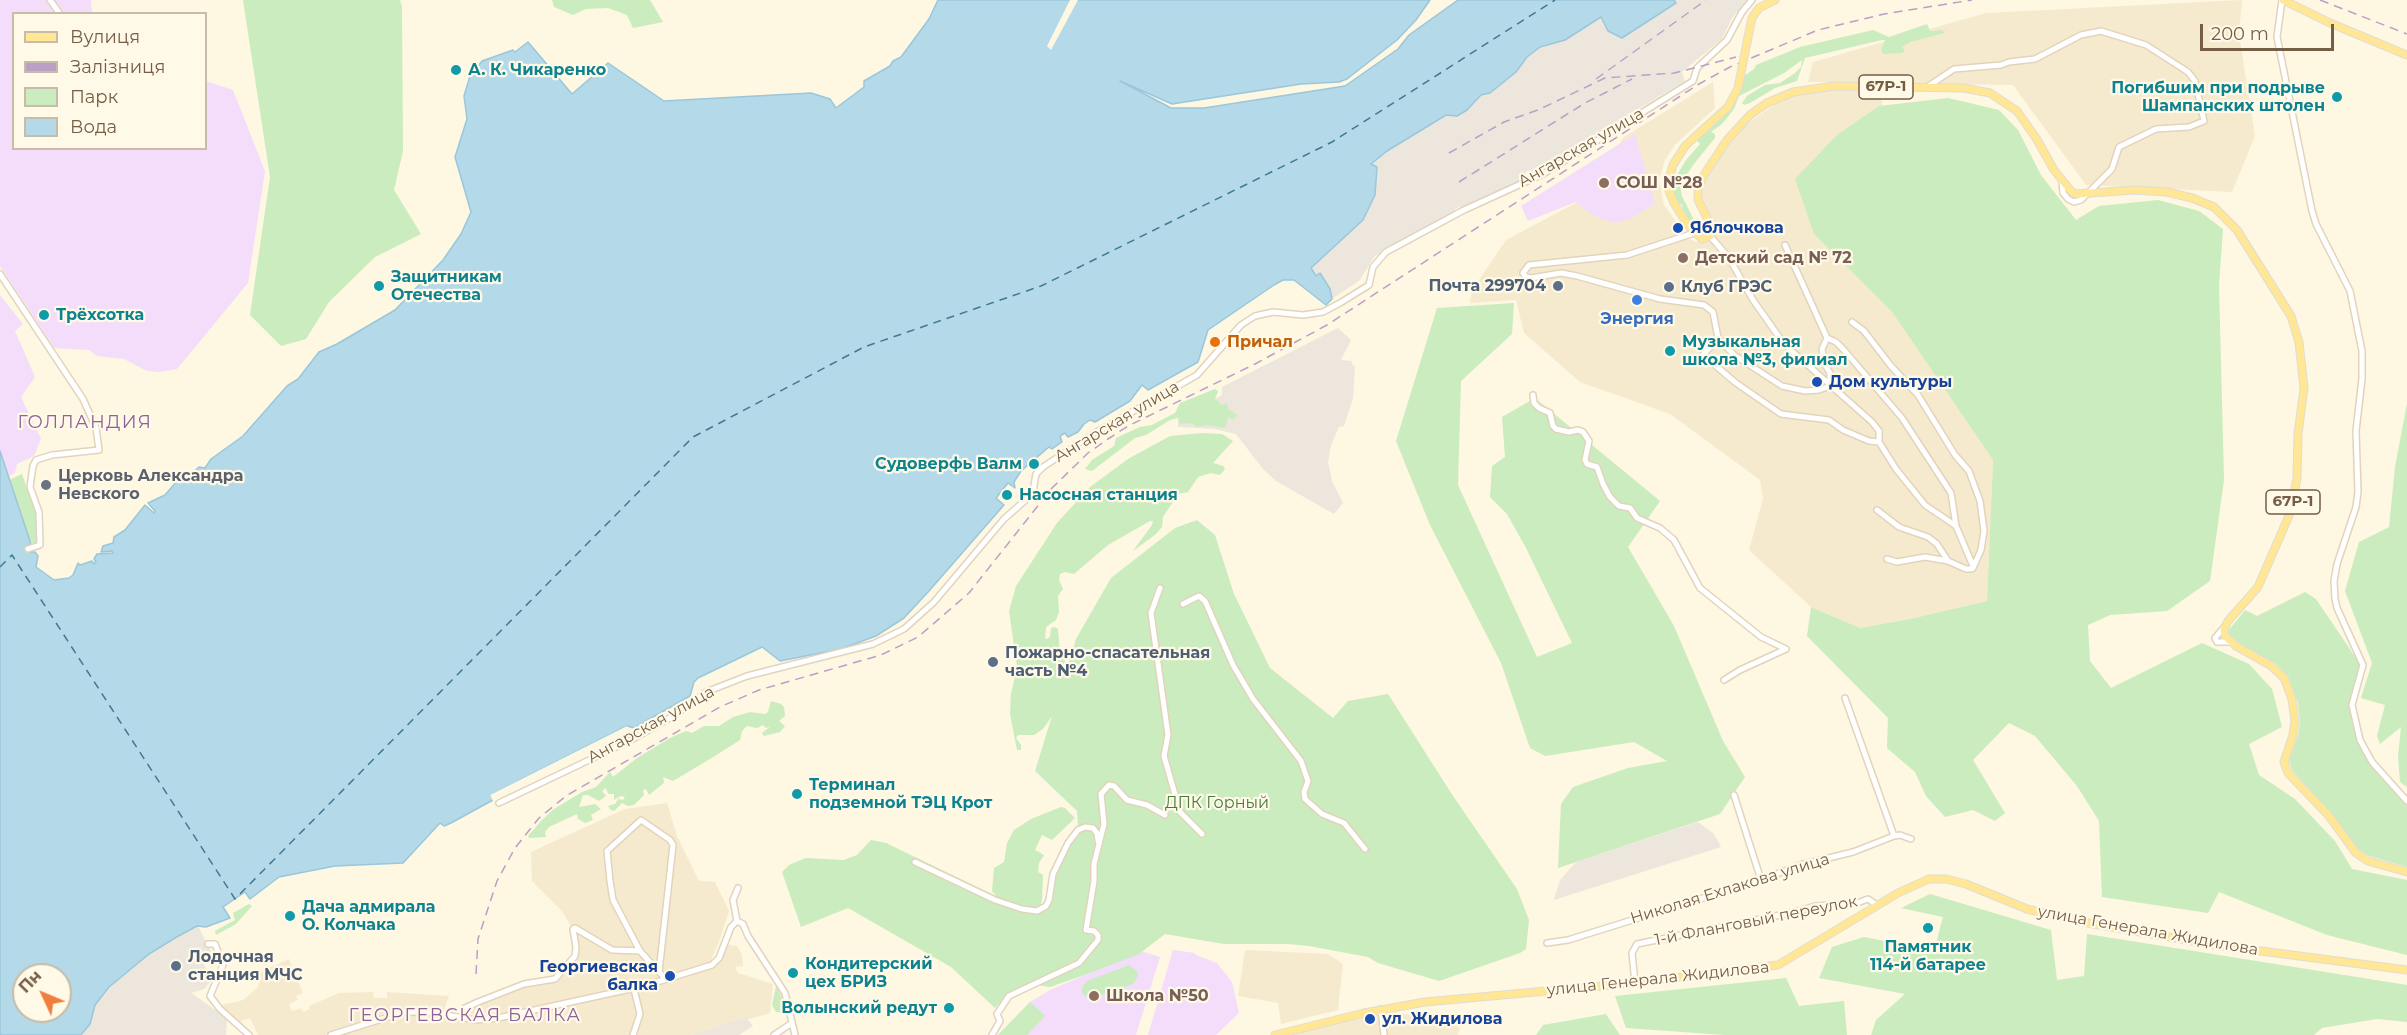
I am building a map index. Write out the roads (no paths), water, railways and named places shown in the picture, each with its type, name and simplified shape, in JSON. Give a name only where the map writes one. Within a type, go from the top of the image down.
[{"type":"main road","points":[[1710,236],[1702,239],[1694,233],[1671,197],[1669,182],[1673,165],[1685,146],[1728,107],[1738,88],[1752,18],[1759,8],[1775,0]]},
{"type":"main road","points":[[2282,0],[2407,55]]},
{"type":"main road","name":"67Р-1","points":[[1710,236],[1711,226],[1697,194],[1700,181],[1727,141],[1750,116],[1767,103],[1793,92],[1834,86],[1926,87],[1979,90],[1990,93],[2002,99],[2026,123],[2062,182],[2071,191],[2167,192],[2192,198],[2214,207],[2237,230],[2290,316],[2299,342],[2304,388],[2291,511],[2258,586],[2226,624],[2224,633],[2230,642],[2260,658],[2284,678],[2292,699],[2295,721],[2284,762],[2288,773],[2329,816],[2356,853],[2368,861],[2407,872]]},
{"type":"main road","name":"улица Генерала Жидилова","points":[[1275,1035],[1381,1009],[1436,1001],[1635,983],[1778,965],[1831,935],[1876,905],[1929,879],[1946,879],[1966,884],[2027,909],[2088,922],[2215,945],[2407,970]]},
{"type":"street","name":"Ангарская улица","points":[[499,803],[631,740],[675,715],[706,692],[747,676],[873,644],[904,629],[934,602],[1004,519],[1029,497],[1033,491],[1036,474],[1043,466],[1093,434],[1197,375],[1241,325],[1255,316],[1273,312],[1303,315],[1323,312],[1364,290],[1369,285],[1373,267],[1386,252],[1464,210],[1543,174],[1693,81],[1698,68],[1730,36],[1742,12],[1752,0]]},
{"type":"street","points":[[2282,0],[2277,37],[2312,211],[2316,224],[2350,291],[2362,351],[2362,379],[2356,431],[2358,492],[2356,507],[2337,564],[2334,591],[2337,608],[2363,665],[2352,705],[2360,740],[2372,762],[2407,801]]},
{"type":"street","points":[[1926,87],[1954,69],[2035,59],[2081,35],[2101,31],[2146,45],[2164,54],[2188,72],[2195,81],[2204,121],[2189,127],[2156,129],[2119,147],[2112,169],[2091,193]]},
{"type":"street","points":[[1694,233],[1627,255],[1529,265],[1523,273],[1526,277],[1531,278],[1561,273],[1660,299],[1704,305],[1713,312],[1718,338],[1734,355],[1782,386],[1805,391],[1830,386]]},
{"type":"street","points":[[1710,236],[1729,258],[1784,344],[1879,431],[1879,442],[1896,469],[1925,505],[1956,526]]},
{"type":"street","points":[[1785,245],[1827,338],[1836,342],[1844,350],[1902,418],[1951,493],[1956,526],[1973,567]]},
{"type":"street","points":[[0,274],[83,399],[96,428],[99,450],[42,457],[36,460],[30,487],[39,512],[40,545],[28,549]]},
{"type":"street","points":[[1852,322],[1864,331],[1891,366],[1913,388],[1955,455],[1969,471],[1980,501],[1984,531],[1981,550],[1976,566],[1973,567]]},
{"type":"street","points":[[1718,338],[1703,355],[1736,383],[1781,414],[1828,420],[1843,430],[1869,441],[1879,442]]},
{"type":"street","points":[[1827,338],[1822,350],[1824,363],[1830,373],[1830,386]]},
{"type":"street","points":[[1533,395],[1534,403],[1550,414],[1556,429],[1583,432],[1589,441],[1585,460],[1587,464],[1597,466],[1610,496],[1619,506],[1630,508],[1637,518],[1660,528],[1674,540],[1700,588],[1761,637],[1786,649],[1724,680]]},
{"type":"street","points":[[1877,510],[1899,527],[1929,537],[1948,561]]},
{"type":"street","points":[[1887,559],[1897,561],[1925,556],[1973,567]]},
{"type":"street","points":[[1160,588],[1150,613],[1168,735],[1164,756],[1180,812],[1202,834]]},
{"type":"street","points":[[1183,604],[1199,596],[1205,601],[1233,665],[1253,699],[1301,761],[1308,781],[1304,792],[1305,799],[1322,814],[1344,823],[1365,849]]},
{"type":"street","points":[[1845,698],[1894,836],[1900,835],[1911,839]]},
{"type":"street","points":[[992,1035],[1000,1021],[997,1014],[1009,996],[1079,963],[1098,940],[1098,935],[1094,931],[1086,930],[1094,881],[1094,864],[1104,824],[1101,794],[1109,784],[1114,786],[1127,800],[1147,805],[1165,815]]},
{"type":"street","points":[[1734,795],[1761,880]]},
{"type":"street","points":[[659,972],[672,843],[642,820],[607,851],[613,900],[640,951],[666,980]]},
{"type":"street","points":[[915,861],[995,900],[1022,909],[1037,911],[1046,906],[1053,874],[1068,843],[1078,830],[1085,827],[1093,828],[1097,833],[1098,846]]},
{"type":"street","name":"Николая Ехлакова улица","points":[[1547,943],[1568,940],[1761,880],[1800,865],[1853,852],[1894,836]]},
{"type":"street","points":[[737,921],[734,900],[738,888]]},
{"type":"street","name":"1-й Фланговый переулок","points":[[1635,983],[1632,952],[1637,944],[1815,906],[1857,903],[1868,899],[1876,905]]},
{"type":"street","points":[[331,1035],[404,1012],[428,1012],[476,1020],[498,1018],[634,989],[712,965],[719,958],[731,927],[737,921]]},
{"type":"street","points":[[737,921],[743,924],[748,936],[785,993],[795,1035]]},
{"type":"street","points":[[462,1018],[465,1008],[478,1002],[524,984],[555,979],[575,956],[573,929],[575,928],[612,950],[640,951]]},
{"type":"street","points":[[208,944],[215,944],[223,965],[210,996],[220,1009],[249,1035]]},
{"type":"street","points":[[633,1035],[640,1014],[634,989]]},
{"type":"street","points":[[1381,1009],[1384,1035]]},
{"type":"street","points":[[774,1035],[792,1023]]},
{"type":"water","points":[[938,0],[1430,0],[1416,20],[1397,40],[1347,79],[1339,82],[1301,84],[1172,104],[1120,81],[1171,108],[1204,108],[1345,86],[1398,49],[1409,35],[1458,0],[1674,0],[1676,3],[1622,38],[1608,31],[1601,17],[1565,40],[1540,47],[1527,57],[1516,72],[1490,93],[1481,95],[1467,110],[1457,116],[1446,115],[1387,151],[1371,164],[1377,167],[1375,195],[1363,220],[1311,268],[1316,276],[1320,273],[1330,289],[1332,299],[1326,305],[1294,280],[1283,280],[1208,330],[1198,362],[1148,390],[1142,385],[1130,401],[1095,422],[1090,420],[1078,432],[1068,437],[1065,433],[1060,436],[1062,442],[1052,449],[1049,447],[1021,471],[1014,482],[1015,488],[1008,483],[996,498],[1004,505],[929,591],[904,618],[876,636],[841,649],[780,661],[762,647],[698,678],[694,682],[690,696],[634,728],[627,726],[491,795],[493,800],[451,823],[444,826],[440,823],[403,863],[335,866],[279,877],[250,899],[245,892],[223,907],[230,918],[206,927],[197,926],[175,938],[149,954],[109,987],[95,1005],[90,1024],[81,1035],[0,1035],[0,451],[31,544],[27,546],[29,552],[35,552],[38,556],[36,567],[54,580],[69,578],[73,575],[78,563],[80,565],[92,561],[94,564],[97,554],[113,553],[112,551],[101,552],[103,546],[113,543],[114,537],[125,530],[145,505],[154,513],[155,511],[148,503],[165,495],[177,481],[190,475],[199,467],[205,468],[211,459],[243,436],[287,386],[298,379],[319,352],[395,310],[443,260],[461,234],[471,212],[455,157],[467,119],[464,96],[470,76],[482,61],[513,50],[515,52],[528,42],[572,94],[608,63],[664,101],[811,93],[830,99],[836,108],[864,87],[864,81],[901,57],[929,19]]},
{"type":"railway","points":[[1596,79],[1706,0]]},
{"type":"railway","points":[[476,974],[478,939],[497,881],[515,848],[539,818],[566,796],[720,707],[759,690],[881,655],[918,637],[969,593],[1052,488],[1088,453],[1108,439],[1128,426],[1255,364],[1327,325],[1699,84],[1730,67],[1818,30],[1884,14],[1972,0]]},
{"type":"railway","points":[[2320,0],[2407,34]]},
{"type":"railway","points":[[1449,153],[1504,122],[1538,110],[1605,78],[1674,73],[1736,57]]},
{"type":"railway","points":[[1459,182],[1585,103],[1632,79]]},
{"type":"place","name":"А. К. Чикаренко","points":[[456,70]]},
{"type":"place","name":"Погибшим при подрыве Шампанских штолен","points":[[2337,97]]},
{"type":"place","name":"СОШ №28","points":[[1604,183]]},
{"type":"place","name":"Яблочкова","points":[[1678,228]]},
{"type":"place","name":"Детский сад № 72","points":[[1683,258]]},
{"type":"place","name":"Защитникам Отечества","points":[[379,286]]},
{"type":"place","name":"Почта 299704","points":[[1558,286]]},
{"type":"place","name":"Клуб ГРЭС","points":[[1669,287]]},
{"type":"place","name":"Энергия","points":[[1637,300]]},
{"type":"place","name":"Трёхсотка","points":[[44,315]]},
{"type":"place","name":"Причал","points":[[1215,342]]},
{"type":"place","name":"Музыкальная школа №3, филиал","points":[[1670,351]]},
{"type":"place","name":"Дом культуры","points":[[1817,382]]},
{"type":"place","name":"Судоверфь Валм","points":[[1034,464]]},
{"type":"place","name":"Церковь Александра Невского","points":[[46,485]]},
{"type":"place","name":"Насосная станция","points":[[1007,495]]},
{"type":"place","name":"Пожарно-спасательная часть №4","points":[[993,662]]},
{"type":"place","name":"Терминал подземной ТЭЦ Крот","points":[[797,794]]},
{"type":"place","name":"Дача адмирала О. Колчака","points":[[290,916]]},
{"type":"place","name":"Памятник 114-й батарее","points":[[1928,928]]},
{"type":"place","name":"Лодочная станция МЧС","points":[[176,966]]},
{"type":"place","name":"Кондитерский цех БРИЗ","points":[[793,973]]},
{"type":"place","name":"Георгиевская балка","points":[[670,976]]},
{"type":"place","name":"Школа №50","points":[[1094,996]]},
{"type":"place","name":"Волынский редут","points":[[949,1008]]},
{"type":"place","name":"ул. Жидилова","points":[[1370,1019]]},
{"type":"district","name":"ГОЛЛАНДИЯ","points":[[85,423]]},
{"type":"district","name":"ГЕОРГЕВСКАЯ БАЛКА","points":[[465,1016]]},
{"type":"park label","name":"ДПК Горный","points":[[1217,803]]}]
